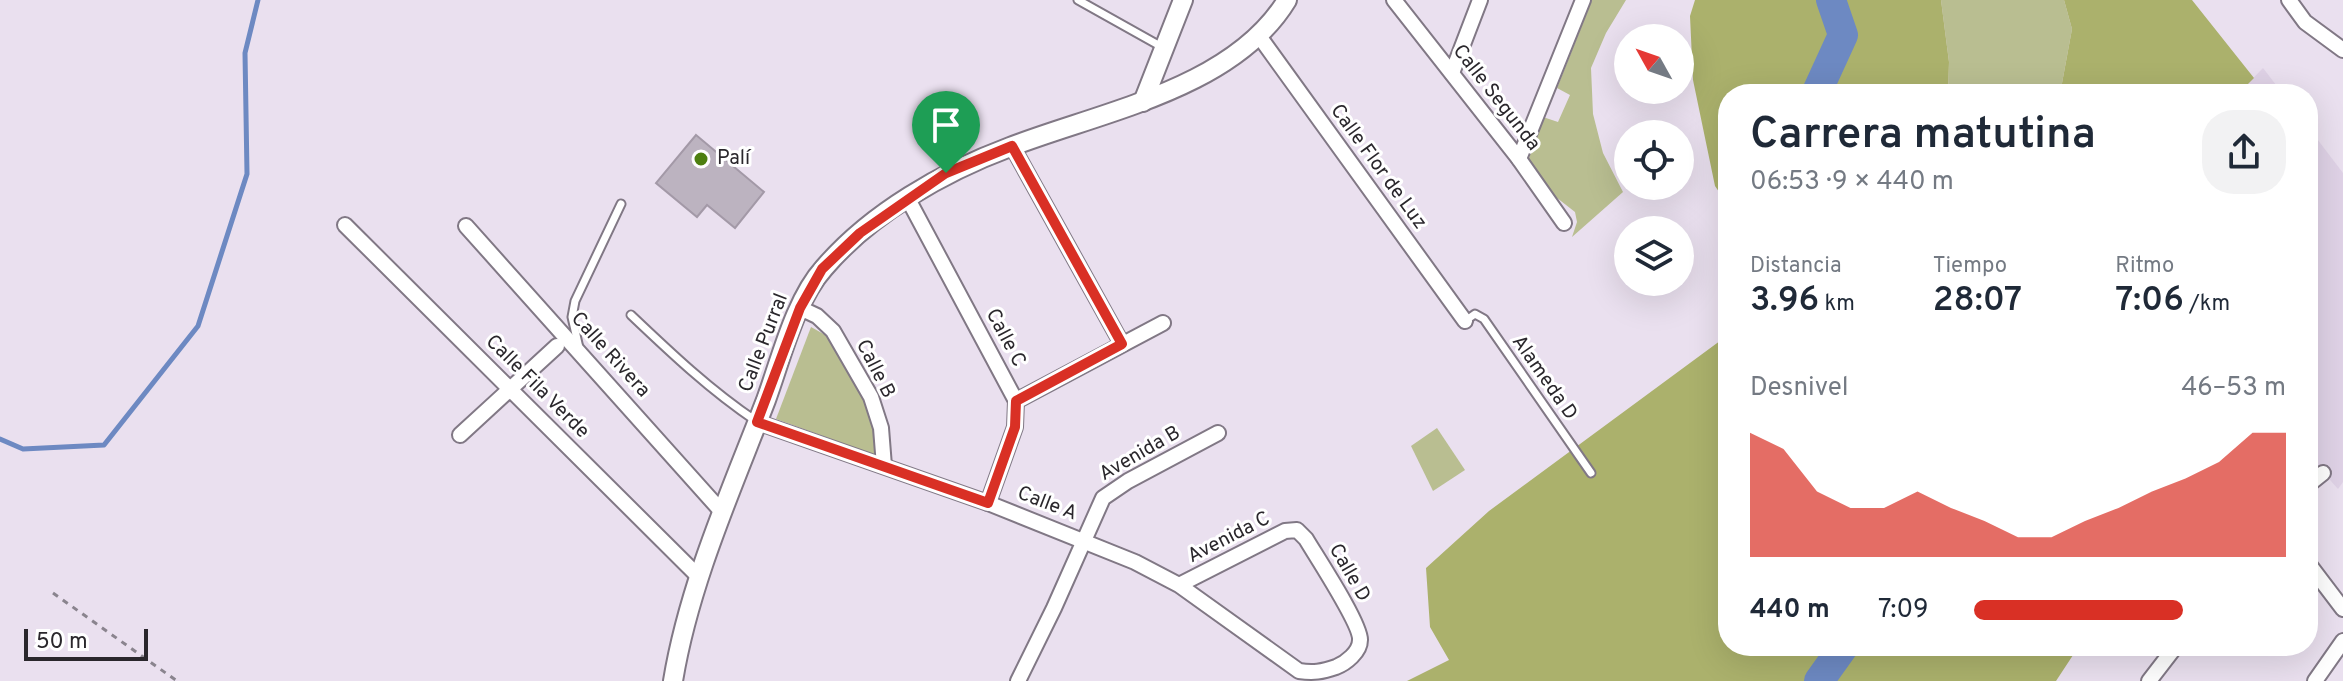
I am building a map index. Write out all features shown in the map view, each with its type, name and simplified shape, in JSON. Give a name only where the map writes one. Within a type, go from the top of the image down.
[{"type":"street","points":[[1143,102],[1183,0]]},
{"type":"street","name":"Calle Purral","points":[[673,681],[699,577],[722,512],[800,308],[822,269],[860,233],[946,173],[1012,146],[1143,102],[1196,77],[1259,36],[1287,0]]},
{"type":"street","name":"Calle Segunda","points":[[1394,0],[1519,159],[1564,223]]},
{"type":"street","points":[[1452,73],[1480,0]]},
{"type":"street","points":[[1519,159],[1583,0]]},
{"type":"street","points":[[2289,0],[2305,22],[2343,50]]},
{"type":"street","name":"Calle Flor de Luz","points":[[1259,36],[1465,321]]},
{"type":"street","points":[[1012,146],[1122,344]]},
{"type":"street","name":"Calle C","points":[[908,199],[1016,401]]},
{"type":"street","name":"Calle Fila Verde","points":[[345,225],[699,577]]},
{"type":"street","name":"Calle Rivera","points":[[466,226],[722,512]]},
{"type":"street","name":"Calle B","points":[[800,308],[817,316],[833,331],[871,397],[881,428],[884,466]]},
{"type":"street","points":[[988,503],[1015,427],[1016,401],[1163,323]]},
{"type":"street","points":[[460,435],[557,346]]},
{"type":"street","name":"Calle A","points":[[757,422],[1084,540],[1179,585],[1299,671]]},
{"type":"street","name":"Avenida B","points":[[1018,681],[1103,498],[1114,489],[1218,433]]},
{"type":"street","points":[[2318,477],[2323,473]]},
{"type":"street","name":"Avenida C","points":[[1179,585],[1285,531],[1297,530]]},
{"type":"street","name":"Calle D","points":[[1297,530],[1306,539],[1355,623],[1360,639],[1356,650],[1345,663],[1316,674],[1299,671]]},
{"type":"street","points":[[2318,576],[2343,609]]},
{"type":"street","points":[[2315,681],[2343,641]]},
{"type":"street","points":[[2149,681],[2168,656]]},
{"type":"lane","points":[[1078,0],[1164,48]]},
{"type":"lane","points":[[580,350],[572,317],[575,301],[621,204]]},
{"type":"lane","name":"Alameda D","points":[[1465,321],[1475,314],[1484,319],[1591,473]]},
{"type":"lane","points":[[631,315],[683,365],[757,422]]},
{"type":"path","points":[[53,593],[177,681]]},
{"type":"shaded area","points":[[2263,68],[2275,84],[2248,84]]},
{"type":"shaded area","points":[[2318,140],[2343,173],[2343,482],[2338,489],[2318,466]]},
{"type":"green space","points":[[1592,0],[1626,0],[1606,33],[1591,68],[1593,114],[1603,153],[1614,174],[1614,200],[1572,237],[1577,222],[1575,212],[1552,194],[1528,161],[1543,117],[1558,122],[1570,95],[1557,88]]},
{"type":"green space","points":[[1695,0],[1941,0],[1949,62],[1948,84],[1718,84],[1718,190],[1694,85],[1694,24],[1690,24]]},
{"type":"green space","points":[[1941,0],[2064,0],[2072,29],[2062,84],[1948,84],[1949,62]]},
{"type":"green space","points":[[2064,0],[2192,0],[2254,78],[2248,84],[2062,84],[2072,29]]},
{"type":"green space","points":[[811,327],[829,337],[860,391],[877,429],[875,455],[776,419]]},
{"type":"green space","points":[[1718,342],[1718,656],[2072,656],[2056,681],[1407,681],[1449,660],[1430,627],[1426,568],[1489,511]]},
{"type":"green space","points":[[1437,428],[1465,470],[1433,491],[1411,446]]},
{"type":"building","name":"Palí","points":[[696,135],[764,192],[735,228],[707,205],[697,217],[656,183]]},
{"type":"waterway","points":[[0,439],[23,449],[104,445],[198,326],[247,174],[245,53],[258,0]]},
{"type":"waterway","points":[[1821,84],[1843,35],[1831,0]]},
{"type":"waterway","points":[[1819,681],[1837,656]]},
{"type":"place","name":"Palí","points":[[701,159]]},
{"type":"route","points":[[1012,146],[1122,344],[1016,401],[1015,427],[988,503],[757,422],[800,308],[822,269],[860,233],[946,173],[1012,146]]}]
